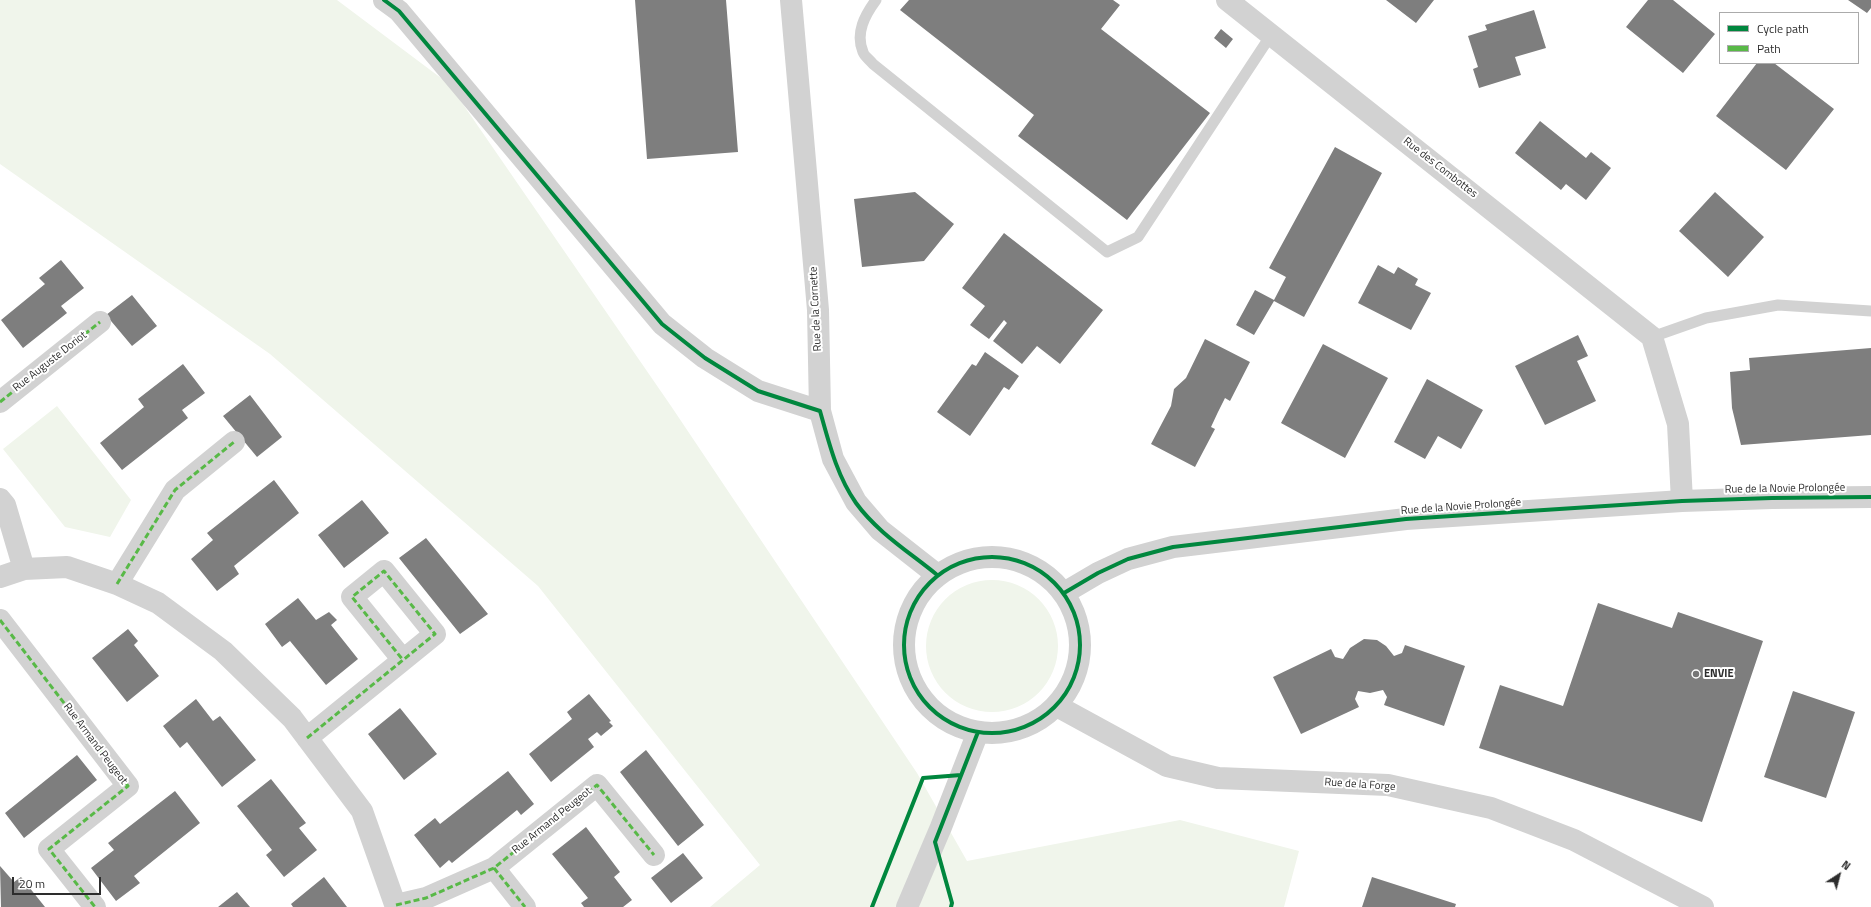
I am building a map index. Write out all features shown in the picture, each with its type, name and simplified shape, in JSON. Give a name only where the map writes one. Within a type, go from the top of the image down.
[{"type":"street","points":[[384,0],[399,11],[662,324],[705,358],[758,390],[820,412]]},
{"type":"street","name":"Rue de la Cornette","points":[[792,0],[818,310],[820,412],[833,459],[856,502],[880,530],[936,574]]},
{"type":"street","name":"Rue des Combottes","points":[[1227,0],[1652,337]]},
{"type":"street","name":"Rue Auguste Doriot","points":[[0,402],[100,322]]},
{"type":"street","points":[[1652,337],[1678,424],[1682,501]]},
{"type":"street","points":[[117,584],[175,490],[234,442]]},
{"type":"street","name":"Rue de la Novie Prolongée","points":[[1064,593],[1098,573],[1128,560],[1173,547],[1406,519],[1682,501],[1871,497]]},
{"type":"street","points":[[0,499],[5,505],[24,569]]},
{"type":"street","points":[[989,556],[1018,560],[1044,573],[1064,593],[1078,621],[1081,651],[1073,681],[1057,706],[1038,721],[1017,730],[993,734],[978,732],[945,720],[924,702],[910,678],[904,650],[906,623],[917,597],[936,574],[960,562],[989,556]]},
{"type":"street","name":"Rue Armand Peugeot","points":[[0,577],[24,569],[67,567],[117,584],[158,603],[223,651],[292,718],[362,811],[396,906],[426,898],[494,868],[597,785],[654,855]]},
{"type":"street","name":"Rue Armand Peugeot","points":[[0,620],[128,786],[49,849],[95,907]]},
{"type":"street","points":[[307,738],[403,660]]},
{"type":"street","name":"Rue de la Forge","points":[[1057,706],[1167,766],[1218,778],[1388,784],[1491,808],[1574,840],[1703,907]]},
{"type":"street","points":[[907,907],[941,827],[978,732]]},
{"type":"street","points":[[494,868],[525,907]]},
{"type":"lane","points":[[876,0],[867,12],[860,34],[863,53],[1107,252],[1138,237],[1271,35]]},
{"type":"lane","points":[[1652,337],[1706,318],[1778,305],[1871,311]]},
{"type":"shaded area","points":[[0,0],[337,0],[449,84],[671,406],[917,773],[967,861],[1180,820],[1299,851],[1284,907],[710,907],[760,865],[538,586],[270,354],[0,164]]},
{"type":"shaded area","points":[[57,406],[131,500],[110,537],[65,527],[3,449]]},
{"type":"shaded area","points":[[992,580],[1017,585],[1034,595],[1043,604],[1053,621],[1058,646],[1053,671],[1043,688],[1034,697],[1017,707],[992,712],[967,707],[950,697],[941,688],[931,671],[926,646],[931,621],[941,604],[950,595],[967,585]]},
{"type":"building","points":[[635,0],[726,0],[738,152],[647,159]]},
{"type":"building","points":[[909,0],[1113,0],[1120,5],[1101,29],[1210,113],[1127,220],[1018,136],[1034,115],[900,10]]},
{"type":"building","points":[[1386,0],[1434,0],[1416,23]]},
{"type":"building","points":[[1648,0],[1673,0],[1715,34],[1683,73],[1626,27]]},
{"type":"building","points":[[1848,0],[1871,0],[1871,8],[1867,13]]},
{"type":"building","points":[[1534,10],[1546,48],[1515,57],[1521,75],[1479,88],[1473,69],[1478,67],[1468,36],[1487,30],[1485,25]]},
{"type":"building","points":[[1221,29],[1233,39],[1226,48],[1214,38]]},
{"type":"building","points":[[1756,64],[1775,64],[1834,109],[1786,170],[1716,116]]},
{"type":"building","points":[[1540,121],[1586,158],[1591,152],[1611,168],[1586,200],[1566,184],[1561,190],[1515,153]]},
{"type":"building","points":[[1335,147],[1382,173],[1304,317],[1274,301],[1254,335],[1236,325],[1255,290],[1274,300],[1286,277],[1269,268]]},
{"type":"building","points":[[915,192],[954,224],[924,261],[862,267],[854,199]]},
{"type":"building","points":[[1715,192],[1764,237],[1728,277],[1679,231]]},
{"type":"building","points":[[1004,233],[1103,310],[1060,364],[1037,346],[1022,364],[993,341],[1007,323],[1004,320],[989,339],[970,325],[985,306],[962,288]]},
{"type":"building","points":[[61,260],[84,288],[61,306],[67,313],[23,348],[1,320],[45,284],[39,278]]},
{"type":"building","points":[[1378,265],[1394,274],[1398,267],[1418,279],[1415,285],[1431,293],[1411,330],[1358,303]]},
{"type":"building","points":[[132,295],[157,326],[132,346],[106,315]]},
{"type":"building","points":[[1578,335],[1588,356],[1577,361],[1596,401],[1545,425],[1515,366]]},
{"type":"building","points":[[1205,339],[1250,362],[1230,401],[1225,398],[1211,427],[1215,429],[1195,467],[1151,444],[1171,406],[1174,389],[1186,378]]},
{"type":"building","points":[[1323,344],[1388,378],[1345,458],[1281,423]]},
{"type":"building","points":[[1871,348],[1871,435],[1741,445],[1732,408],[1730,372],[1750,370],[1749,358]]},
{"type":"building","points":[[985,352],[1019,376],[1009,390],[1004,387],[970,436],[937,412],[972,364],[976,366]]},
{"type":"building","points":[[183,364],[205,393],[182,410],[188,418],[122,470],[100,443],[144,407],[138,399]]},
{"type":"building","points":[[1427,379],[1483,410],[1461,449],[1438,436],[1425,459],[1394,442]]},
{"type":"building","points":[[250,395],[282,437],[257,457],[223,416]]},
{"type":"building","points":[[274,480],[299,513],[234,566],[239,574],[217,591],[191,559],[213,540],[207,533]]},
{"type":"building","points":[[362,500],[389,533],[344,568],[318,535]]},
{"type":"building","points":[[426,538],[488,614],[460,634],[399,558]]},
{"type":"building","points":[[298,598],[316,620],[329,612],[337,620],[331,625],[358,659],[326,685],[290,641],[282,647],[265,624]]},
{"type":"building","points":[[1598,603],[1672,628],[1678,612],[1763,641],[1702,822],[1479,748],[1500,685],[1563,706]]},
{"type":"building","points":[[128,629],[138,641],[134,645],[159,676],[127,702],[92,658]]},
{"type":"building","points":[[1364,639],[1377,640],[1386,646],[1394,656],[1402,653],[1405,645],[1465,666],[1444,726],[1384,705],[1387,697],[1383,690],[1370,693],[1358,691],[1355,699],[1359,707],[1301,734],[1273,677],[1331,649],[1335,657],[1343,659],[1350,648]]},
{"type":"building","points":[[1793,691],[1855,712],[1826,798],[1764,777]]},
{"type":"building","points":[[589,694],[611,721],[609,722],[613,726],[601,736],[597,732],[588,739],[594,747],[551,782],[529,754],[572,719],[567,712]]},
{"type":"building","points":[[196,699],[213,721],[220,716],[256,760],[222,787],[187,742],[180,748],[163,726]]},
{"type":"building","points":[[400,708],[437,754],[404,780],[368,734]]},
{"type":"building","points":[[646,750],[704,825],[678,846],[620,772]]},
{"type":"building","points":[[77,755],[97,780],[24,838],[5,813]]},
{"type":"building","points":[[508,771],[534,804],[521,815],[517,810],[452,863],[449,860],[440,868],[414,835],[435,818],[440,824]]},
{"type":"building","points":[[271,779],[306,823],[299,828],[317,850],[284,877],[266,855],[272,850],[237,806]]},
{"type":"building","points":[[175,791],[200,823],[134,876],[140,883],[116,901],[91,868],[114,850],[108,843]]},
{"type":"building","points":[[586,827],[620,872],[614,877],[632,900],[623,907],[584,907],[581,903],[588,898],[552,854]]},
{"type":"building","points":[[683,853],[703,878],[671,903],[651,878]]},
{"type":"building","points":[[0,866],[14,882],[21,877],[45,907],[1,907]]},
{"type":"building","points":[[324,877],[347,907],[293,907],[291,904]]},
{"type":"building","points":[[1372,877],[1456,904],[1455,907],[1362,907]]},
{"type":"building","points":[[237,892],[250,907],[218,907]]},
{"type":"marked path","points":[[0,402],[100,322]]},
{"type":"marked path","points":[[117,584],[175,490],[234,442]]},
{"type":"marked path","points":[[307,738],[435,634],[384,571],[352,597],[403,660]]},
{"type":"marked path","points":[[0,620],[128,786],[49,849],[95,907]]},
{"type":"marked path","points":[[396,905],[426,898],[494,868],[597,785],[654,855]]},
{"type":"marked path","points":[[494,868],[525,907]]},
{"type":"cycle path","points":[[384,0],[399,11],[662,324],[705,358],[758,391],[820,411],[830,447],[849,493],[856,503],[883,532],[936,574]]},
{"type":"cycle path","points":[[1064,593],[1098,573],[1128,559],[1173,547],[1406,519],[1682,501],[1871,497]]},
{"type":"cycle path","points":[[983,557],[1001,557],[1034,567],[1048,577],[1060,589],[1070,603],[1076,619],[1080,636],[1080,645],[1080,654],[1076,671],[1070,687],[1060,701],[1048,713],[1034,723],[1018,729],[1001,733],[983,733],[950,723],[936,713],[924,701],[914,687],[908,671],[904,654],[904,636],[914,603],[924,589],[936,577],[950,567],[966,561],[983,557]]},
{"type":"cycle path","points":[[951,907],[952,903],[935,842],[978,732]]},
{"type":"cycle path","points":[[872,907],[923,778],[961,775]]},
{"type":"place","name":"ENVIE","points":[[1696,674]]}]
